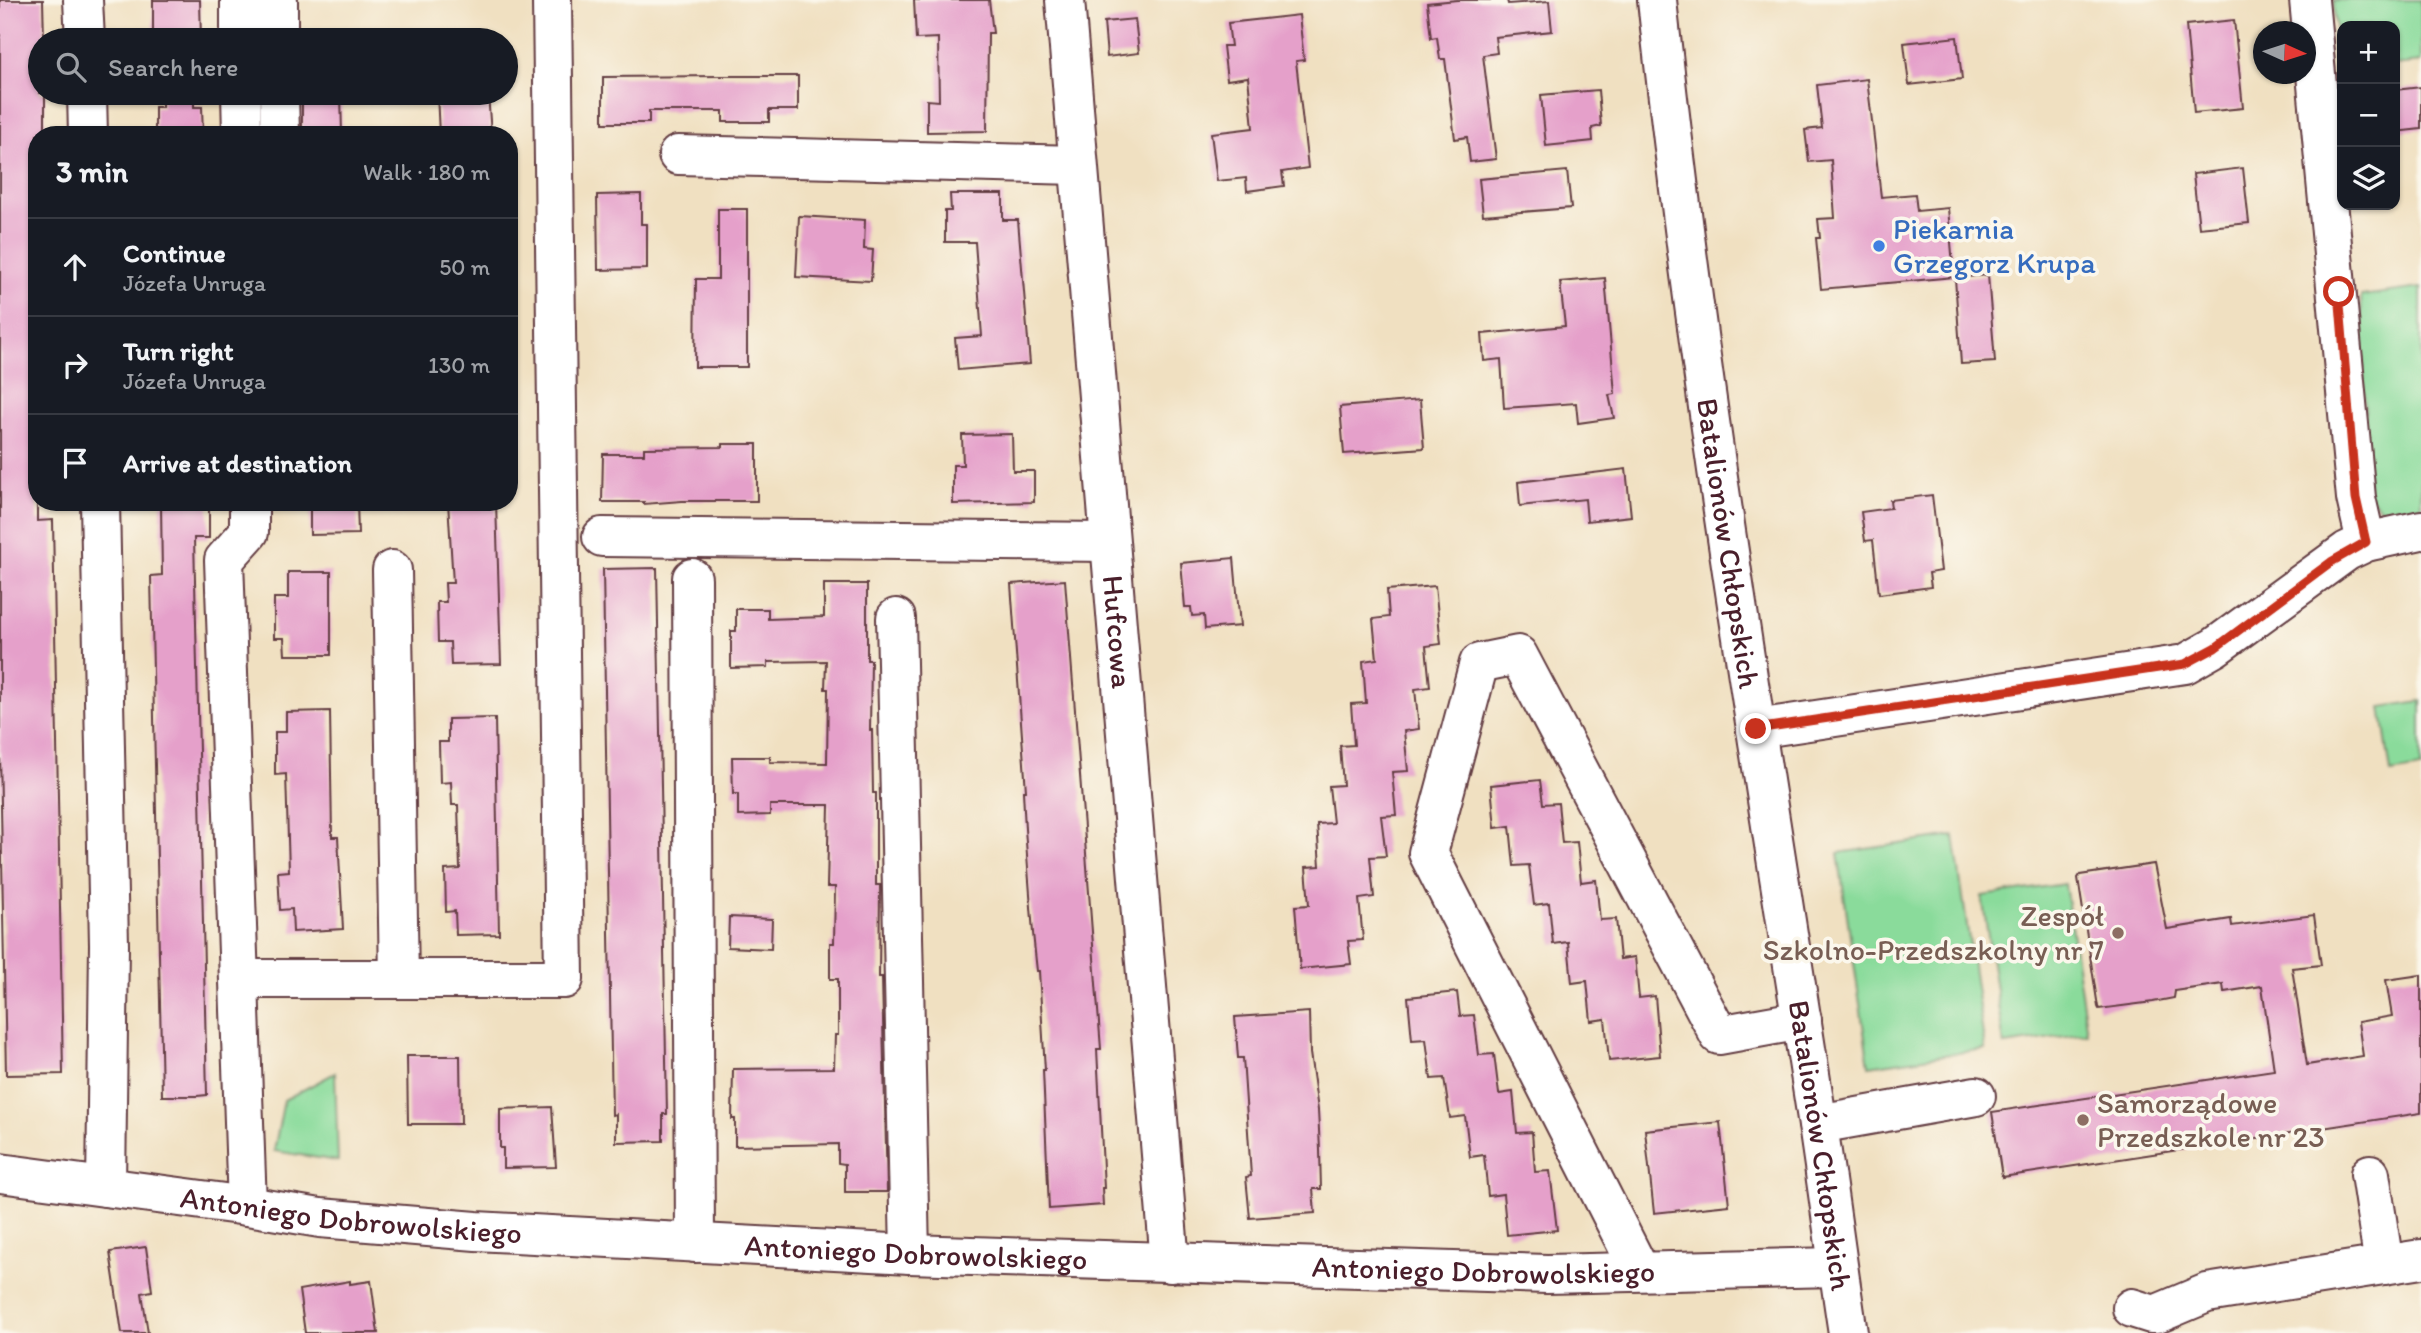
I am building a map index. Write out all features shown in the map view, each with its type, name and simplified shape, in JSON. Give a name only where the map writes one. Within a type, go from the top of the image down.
[{"type":"street","points":[[83,0],[84,28]]},
{"type":"street","points":[[240,0],[240,28]]},
{"type":"street","points":[[278,0],[278,28]]},
{"type":"street","points":[[239,979],[564,979],[552,0]]},
{"type":"street","name":"Hufcowa","points":[[1065,0],[1170,1263]]},
{"type":"street","name":"Batalionów Chłopskich","points":[[1657,0],[1677,187],[1848,1333]]},
{"type":"street","points":[[2309,0],[2356,498],[2366,542]]},
{"type":"street","points":[[87,105],[88,126]]},
{"type":"street","points":[[241,105],[242,126]]},
{"type":"street","points":[[279,105],[280,126]]},
{"type":"street","points":[[678,155],[1078,165]]},
{"type":"street","points":[[100,511],[109,945],[106,1187]]},
{"type":"street","points":[[247,1206],[224,560],[249,532],[249,511]]},
{"type":"street","points":[[1756,729],[2185,664],[2215,648],[2331,562],[2366,542],[2421,530]]},
{"type":"street","points":[[602,537],[1110,542]]},
{"type":"street","points":[[392,570],[399,979]]},
{"type":"street","points":[[692,578],[695,1243]]},
{"type":"street","points":[[896,618],[910,1254]]},
{"type":"street","points":[[1640,1271],[1428,853],[1479,663],[1518,655],[1720,1035],[1802,1020]]},
{"type":"street","points":[[1818,1124],[1976,1096]]},
{"type":"street","name":"Antoniego Dobrowolskiego","points":[[0,1173],[320,1218],[490,1232],[910,1254],[1547,1274],[1838,1267]]},
{"type":"street","points":[[2370,1174],[2384,1265]]},
{"type":"street","points":[[2132,1308],[2157,1314],[2207,1293],[2421,1259]]},
{"type":"green space","points":[[2333,0],[2421,0],[2421,62],[2400,64],[2400,21],[2337,21],[2337,36]]},
{"type":"green space","points":[[2421,288],[2421,516],[2392,522],[2368,494],[2361,296]]},
{"type":"green space","points":[[2421,701],[2421,768],[2391,773],[2381,707]]},
{"type":"green space","points":[[1954,836],[1985,1049],[1869,1066],[1838,853]]},
{"type":"green space","points":[[2065,884],[2087,1033],[2004,1045],[1982,896]]},
{"type":"green space","points":[[335,1073],[338,1161],[274,1151],[284,1100]]},
{"type":"building","points":[[0,0],[43,0],[44,28],[28,28],[28,105],[45,105],[45,126],[28,126],[28,511],[37,511],[37,521],[53,520],[63,1074],[6,1075],[0,750]]},
{"type":"building","points":[[153,0],[200,0],[201,28],[153,28]]},
{"type":"building","points":[[914,0],[989,0],[993,33],[988,33],[987,131],[927,132],[927,100],[939,101],[938,38],[916,39]]},
{"type":"building","points":[[1507,0],[1508,4],[1549,1],[1552,31],[1495,37],[1497,53],[1483,55],[1496,159],[1470,162],[1467,137],[1455,139],[1445,59],[1440,59],[1437,37],[1431,38],[1427,3]]},
{"type":"building","points":[[1299,15],[1304,60],[1296,61],[1308,168],[1282,172],[1284,186],[1247,191],[1246,178],[1217,181],[1211,133],[1253,128],[1248,77],[1227,80],[1223,46],[1231,46],[1228,23]]},
{"type":"building","points":[[1135,19],[1139,53],[1107,57],[1104,22]]},
{"type":"building","points":[[2234,20],[2243,108],[2194,113],[2186,25]]},
{"type":"building","points":[[1957,37],[1962,79],[1909,85],[1904,43]]},
{"type":"building","points":[[798,76],[798,110],[769,110],[769,122],[723,122],[723,111],[649,111],[649,123],[603,123],[603,77]]},
{"type":"building","points":[[1867,79],[1881,197],[1915,194],[1917,211],[1948,208],[1954,277],[1821,289],[1816,238],[1820,238],[1818,219],[1835,218],[1831,160],[1809,162],[1805,130],[1822,128],[1817,85]]},
{"type":"building","points":[[2421,87],[2421,129],[2400,131],[2400,89]]},
{"type":"building","points":[[1598,90],[1601,126],[1592,128],[1593,141],[1546,146],[1541,95]]},
{"type":"building","points":[[302,105],[341,105],[342,126],[302,126]]},
{"type":"building","points":[[438,105],[489,105],[490,126],[439,126]]},
{"type":"building","points":[[155,107],[202,107],[203,126],[155,126]]},
{"type":"building","points":[[2243,168],[2249,223],[2199,228],[2193,174]]},
{"type":"building","points":[[1567,171],[1571,208],[1483,215],[1479,179]]},
{"type":"building","points":[[641,194],[641,224],[647,224],[647,269],[598,270],[597,195]]},
{"type":"building","points":[[950,194],[1003,194],[1003,220],[1018,220],[1030,364],[958,370],[955,338],[982,336],[975,242],[945,242],[945,211],[951,211]]},
{"type":"building","points":[[718,209],[747,209],[747,367],[695,367],[696,279],[718,279]]},
{"type":"building","points":[[799,216],[865,220],[864,249],[873,250],[871,281],[796,277]]},
{"type":"building","points":[[1988,275],[1995,362],[1961,364],[1955,278]]},
{"type":"building","points":[[1605,278],[1615,394],[1609,395],[1614,418],[1578,423],[1576,403],[1504,408],[1501,359],[1484,361],[1482,334],[1565,326],[1560,282]]},
{"type":"building","points":[[1420,400],[1424,448],[1344,454],[1340,407]]},
{"type":"building","points":[[1012,434],[1013,471],[1034,471],[1034,502],[953,504],[953,465],[963,465],[962,435]]},
{"type":"building","points":[[723,444],[757,444],[757,501],[644,504],[602,502],[603,454],[644,454],[644,448],[723,447]]},
{"type":"building","points":[[1626,469],[1631,516],[1587,521],[1585,499],[1520,506],[1518,482]]},
{"type":"building","points":[[1932,495],[1941,571],[1929,573],[1931,587],[1879,594],[1873,540],[1865,541],[1861,512],[1891,508],[1890,500]]},
{"type":"building","points":[[161,511],[209,511],[209,538],[194,538],[207,1095],[197,1096],[162,1096],[151,576],[162,575]]},
{"type":"building","points":[[310,511],[357,511],[358,534],[310,535]]},
{"type":"building","points":[[449,511],[496,511],[501,664],[451,665],[450,642],[438,642],[437,602],[446,602],[445,583],[453,583]]},
{"type":"building","points":[[1234,558],[1240,626],[1205,629],[1204,615],[1192,616],[1191,607],[1185,607],[1181,563]]},
{"type":"building","points":[[657,568],[667,1114],[663,1114],[663,1141],[616,1142],[616,1114],[612,1115],[603,569]]},
{"type":"building","points":[[288,572],[331,572],[331,655],[285,655],[284,638],[274,638],[274,598],[288,598]]},
{"type":"building","points":[[1065,580],[1101,1049],[1097,1049],[1104,1188],[1103,1205],[1049,1209],[1039,971],[1033,933],[1025,829],[1023,791],[1026,791],[1011,584]]},
{"type":"building","points":[[824,584],[867,584],[867,660],[871,660],[870,730],[873,793],[876,793],[876,885],[880,885],[879,977],[882,977],[887,1192],[845,1192],[845,1164],[838,1163],[838,1144],[735,1146],[735,1119],[732,1119],[733,1069],[834,1068],[835,1035],[838,1035],[838,979],[830,979],[835,887],[827,887],[829,805],[770,805],[770,815],[738,816],[738,794],[733,794],[732,757],[770,757],[770,762],[827,763],[826,661],[768,662],[768,667],[731,668],[731,631],[736,631],[736,609],[768,609],[768,619],[824,617]]},
{"type":"building","points":[[1435,586],[1441,644],[1426,646],[1430,687],[1415,689],[1419,729],[1404,731],[1408,771],[1392,772],[1396,815],[1381,816],[1386,856],[1370,857],[1374,897],[1359,899],[1363,940],[1348,941],[1351,964],[1300,969],[1295,906],[1309,905],[1306,867],[1320,866],[1317,824],[1333,823],[1329,786],[1343,785],[1340,746],[1354,745],[1351,704],[1366,703],[1363,661],[1377,659],[1373,619],[1389,617],[1387,590]]},
{"type":"building","points":[[330,711],[332,837],[338,837],[343,929],[293,932],[292,909],[280,910],[278,872],[289,871],[286,774],[275,775],[275,732],[286,732],[286,712]]},
{"type":"building","points":[[495,718],[499,934],[456,935],[455,911],[446,912],[445,870],[460,869],[458,805],[452,805],[451,782],[440,783],[439,742],[448,742],[448,719]]},
{"type":"building","points":[[1540,780],[1543,804],[1558,803],[1562,843],[1577,842],[1581,882],[1596,880],[1600,920],[1616,919],[1620,959],[1635,957],[1639,998],[1655,996],[1660,1056],[1609,1061],[1605,1019],[1591,1021],[1587,981],[1572,983],[1568,942],[1553,944],[1549,903],[1534,905],[1529,865],[1514,866],[1510,826],[1495,828],[1491,785]]},
{"type":"building","points":[[2154,864],[2167,929],[2231,919],[2232,926],[2314,915],[2321,965],[2292,968],[2307,1065],[2363,1056],[2358,1022],[2392,1016],[2386,980],[2421,975],[2421,1113],[2002,1177],[1992,1112],[2274,1070],[2262,986],[2224,992],[2223,984],[2175,991],[2174,998],[2099,1009],[2078,878],[2080,875]]},
{"type":"building","points":[[729,917],[772,919],[771,949],[728,947]]},
{"type":"building","points":[[1457,992],[1460,1016],[1474,1015],[1479,1055],[1494,1054],[1499,1094],[1513,1092],[1517,1133],[1532,1132],[1535,1172],[1550,1171],[1557,1230],[1507,1235],[1503,1194],[1488,1196],[1484,1155],[1470,1157],[1465,1116],[1450,1118],[1444,1078],[1431,1079],[1426,1039],[1412,1040],[1408,997]]},
{"type":"building","points":[[1309,1012],[1310,1053],[1318,1110],[1320,1150],[1321,1189],[1313,1189],[1315,1213],[1250,1218],[1246,1177],[1251,1176],[1243,1058],[1238,1058],[1235,1017]]},
{"type":"building","points":[[407,1056],[460,1056],[461,1124],[408,1124]]},
{"type":"building","points":[[552,1107],[556,1167],[503,1168],[500,1109]]},
{"type":"building","points":[[1720,1122],[1729,1205],[1654,1213],[1645,1130]]},
{"type":"building","points":[[146,1247],[152,1291],[142,1293],[148,1333],[122,1333],[110,1252]]},
{"type":"building","points":[[350,1281],[350,1284],[371,1281],[378,1333],[305,1333],[299,1290]]},
{"type":"place","name":"Piekarnia Grzegorz Krupa","points":[[1879,246]]},
{"type":"place","name":"Zespół Szkolno-Przedszkolny nr 7","points":[[2118,933]]},
{"type":"place","name":"Samorządowe Przedszkole nr 23","points":[[2083,1120]]},
{"type":"route","points":[[1756,729],[2185,664],[2215,648],[2331,562],[2366,542],[2356,498],[2339,292]]}]
